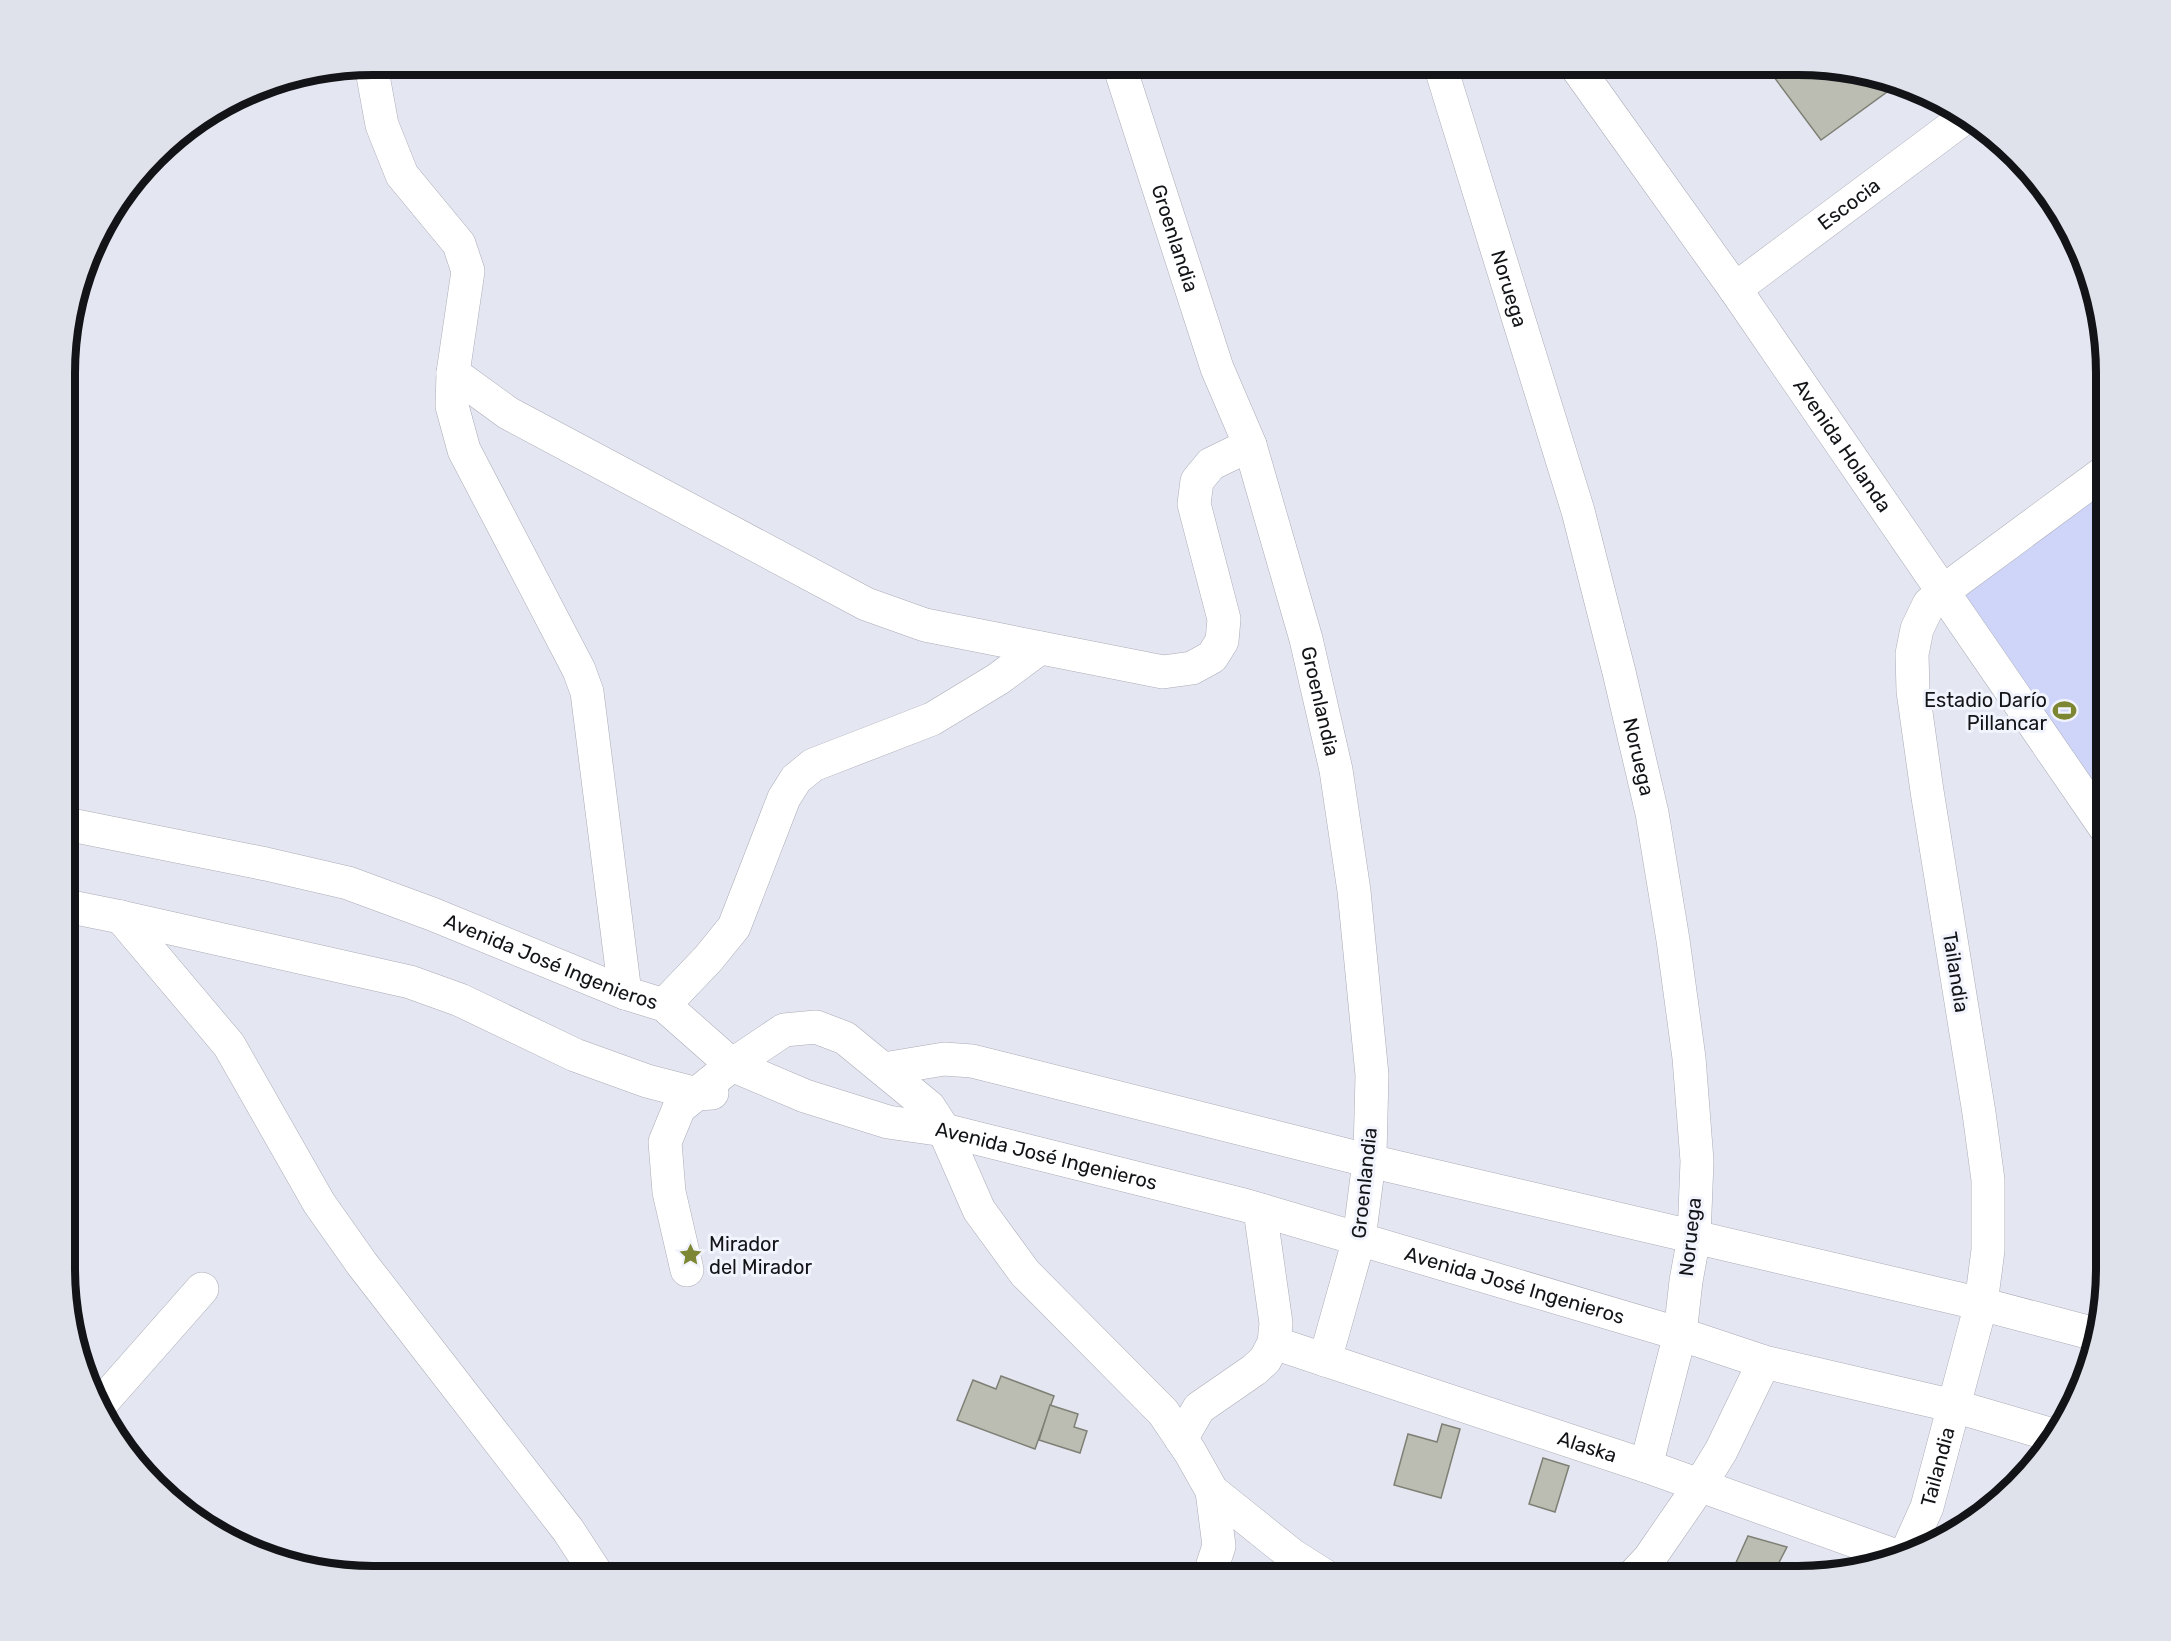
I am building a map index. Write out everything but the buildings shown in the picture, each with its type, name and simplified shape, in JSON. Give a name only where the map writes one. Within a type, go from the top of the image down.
[{"type":"street","points":[[373,75],[382,125],[402,175],[459,244],[468,271],[453,373],[452,406],[464,450],[579,670],[587,692],[625,993]]},
{"type":"street","name":"Groenlandia","points":[[1122,75],[1217,368],[1250,445],[1306,639],[1336,770],[1354,891],[1372,1075],[1370,1161],[1359,1239],[1325,1360]]},
{"type":"street","name":"Noruega","points":[[1443,75],[1578,511],[1652,813],[1673,940],[1689,1058],[1697,1161],[1694,1237],[1680,1334],[1646,1466]]},
{"type":"street","name":"Avenida Holanda","points":[[1582,75],[1735,289],[2096,815]]},
{"type":"street","name":"Escocia","points":[[1735,289],[1958,122]]},
{"type":"street","points":[[453,373],[508,413],[866,604],[925,625],[1163,672],[1192,668],[1212,657],[1222,641],[1224,619],[1194,504],[1197,481],[1211,464],[1250,445]]},
{"type":"street","name":"Tailandia","points":[[1911,1544],[1927,1507],[1981,1304],[1988,1250],[1988,1180],[1913,691],[1912,654],[1917,629],[1929,604],[2096,478]]},
{"type":"street","points":[[664,1005],[708,959],[734,927],[784,798],[796,779],[813,765],[932,719],[998,679],[1040,648]]},
{"type":"street","name":"Avenida José Ingenieros","points":[[75,826],[348,883],[432,914],[625,993],[664,1005],[732,1065],[789,1089],[888,1122],[944,1130],[1260,1210],[1680,1334],[1764,1362],[1954,1406],[2046,1433]]},
{"type":"street","points":[[75,908],[121,916],[410,982],[460,1000],[575,1055],[647,1081],[696,1094],[789,1089]]},
{"type":"street","points":[[121,916],[229,1045],[318,1203],[362,1264],[568,1530],[591,1566]]},
{"type":"street","points":[[687,1270],[669,1192],[665,1142],[679,1108],[732,1065],[784,1030],[816,1026],[845,1038],[929,1107],[944,1130],[979,1210],[1025,1273],[1163,1412],[1212,1491],[1285,1566]]},
{"type":"street","points":[[884,1070],[944,1059],[972,1061],[1370,1161],[1981,1304],[2089,1332]]},
{"type":"street","points":[[1181,1439],[1199,1408],[1254,1370],[1265,1360],[1274,1343],[1276,1323],[1260,1210]]},
{"type":"street","points":[[105,1399],[202,1289]]},
{"type":"street","name":"Alaska","points":[[1274,1343],[1646,1466],[1886,1552]]},
{"type":"street","points":[[1643,1566],[1721,1451],[1764,1362]]},
{"type":"street","points":[[1212,1491],[1219,1546],[1212,1566]]},
{"type":"shaded area","name":"Estadio Darío Pillancar","points":[[2096,478],[2096,815],[1942,592]]},
{"type":"place","name":"Estadio Darío Pillancar","points":[[2065,711]]},
{"type":"place","name":"Mirador del Mirador","points":[[691,1255]]}]
